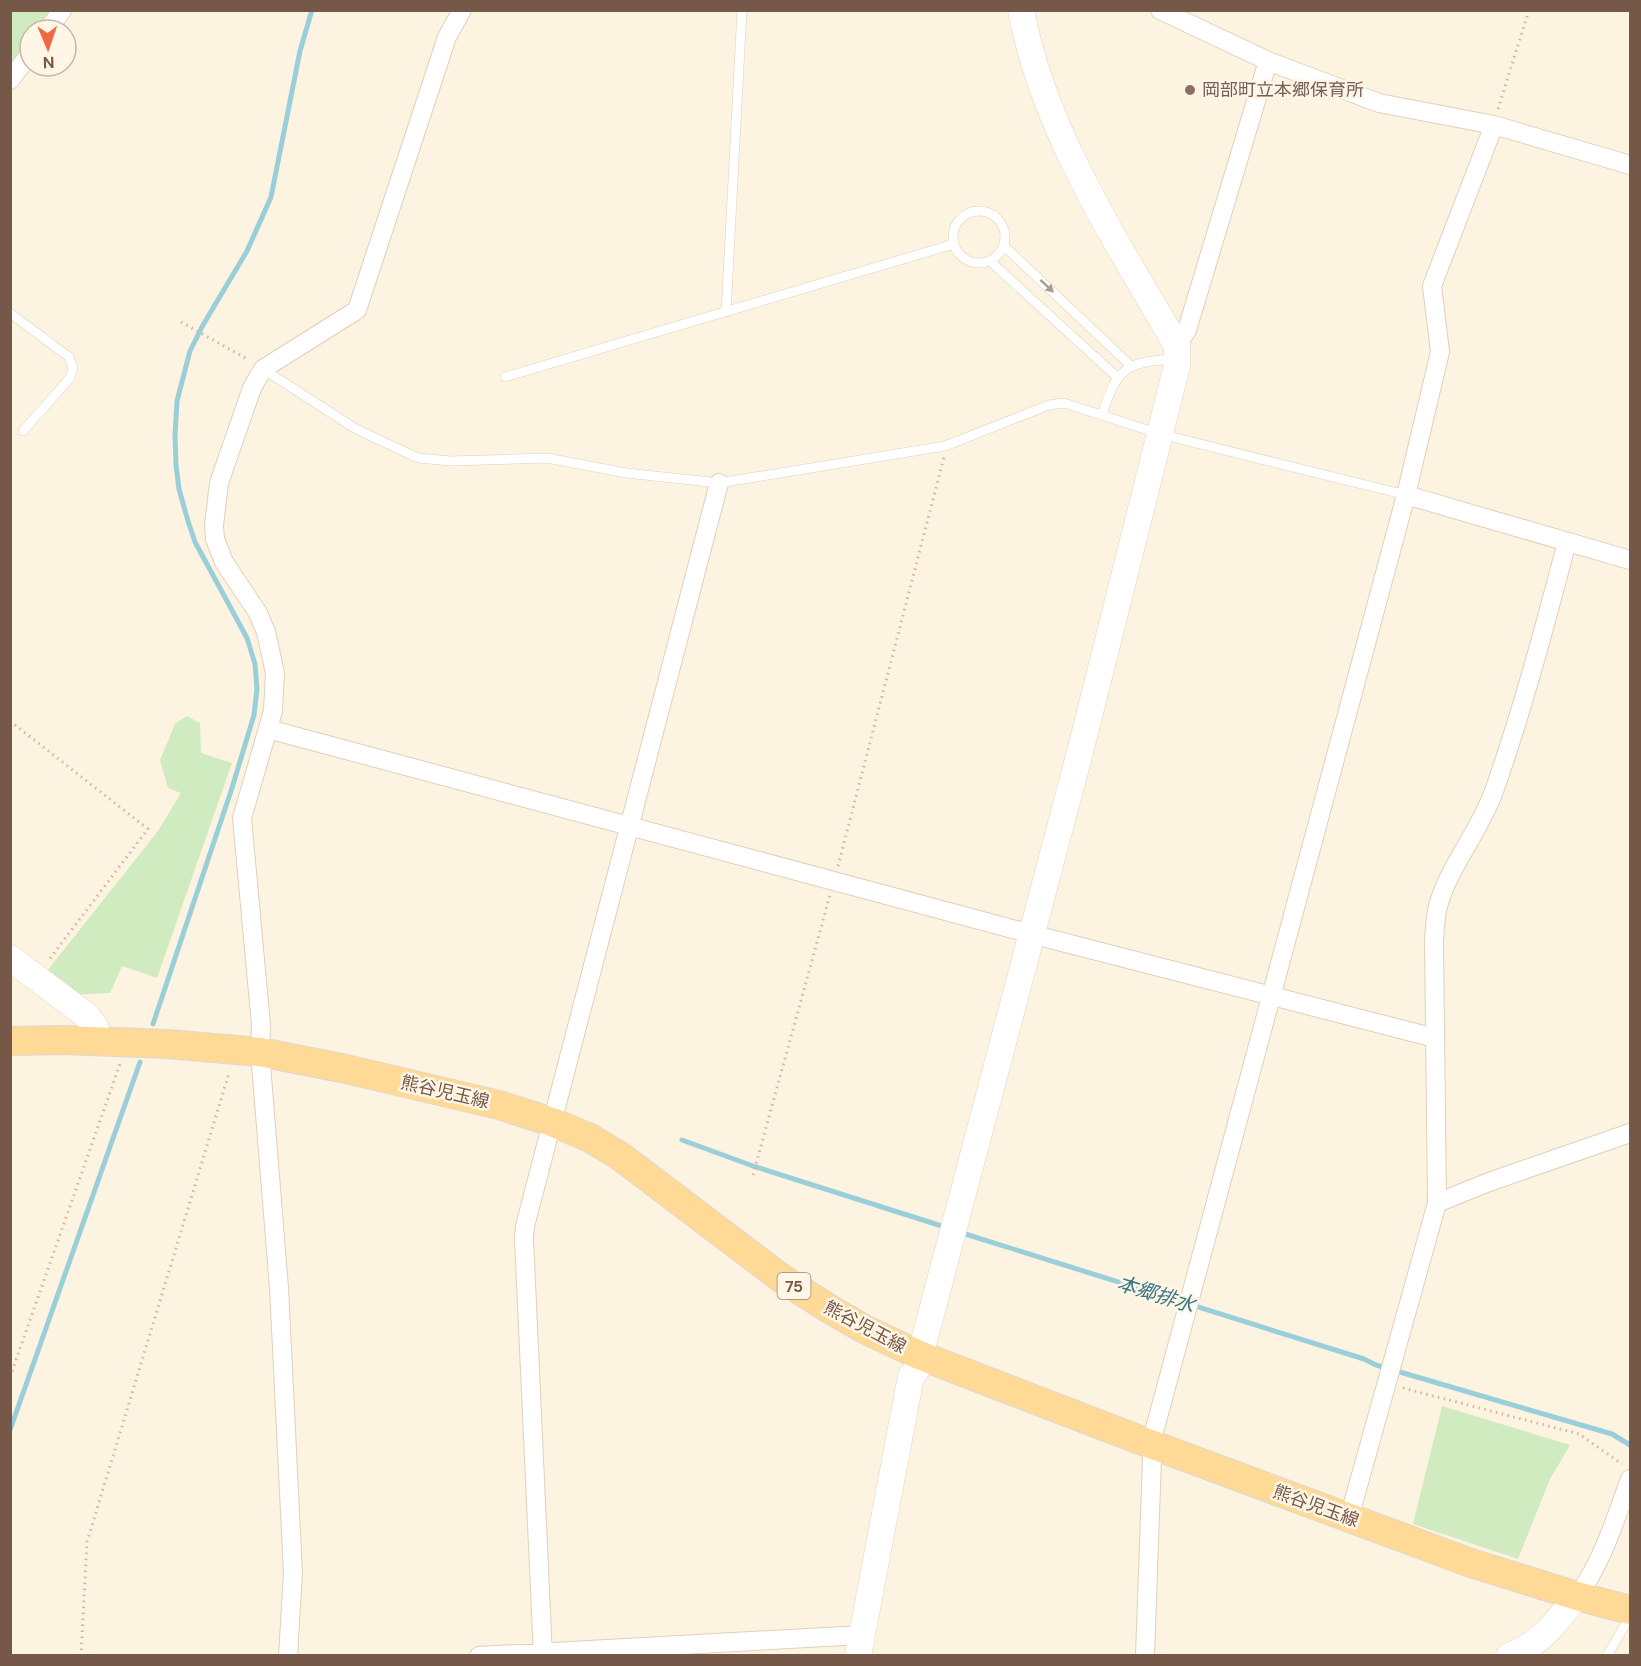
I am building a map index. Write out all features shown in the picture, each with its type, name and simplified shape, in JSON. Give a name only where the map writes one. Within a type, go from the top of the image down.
[{"type":"main road","name":"熊谷児玉線","points":[[10,1041],[111,1041],[248,1051],[346,1069],[499,1105],[552,1122],[590,1138],[620,1156],[781,1278],[828,1308],[864,1329],[919,1355],[1471,1563],[1630,1610]]},
{"type":"street","points":[[288,1656],[293,1573],[279,1288],[248,1051],[261,1025],[242,818],[268,729],[275,692],[275,674],[266,632],[258,613],[219,552],[214,525],[219,483],[252,388],[263,369],[357,310],[447,37],[462,10]]},
{"type":"street","points":[[1021,10],[1032,61],[1047,104],[1101,214],[1177,352]]},
{"type":"street","points":[[1160,10],[1268,62],[1379,103],[1494,125],[1630,165]]},
{"type":"street","points":[[479,1656],[860,1645],[911,1376],[916,1371],[1080,752],[1177,366],[1177,352],[1187,330],[1268,62]]},
{"type":"street","points":[[1145,1656],[1154,1432],[1406,495],[1440,352],[1432,286],[1494,125]]},
{"type":"street","points":[[543,1654],[525,1226],[719,483]]},
{"type":"street","points":[[1406,495],[1630,560]]},
{"type":"street","points":[[1349,1518],[1437,1203],[1434,942],[1438,907],[1445,886],[1480,824],[1494,793],[1529,683],[1567,542]]},
{"type":"street","points":[[268,729],[1031,934],[1435,1038]]},
{"type":"street","points":[[10,958],[87,1016],[96,1028],[111,1041]]},
{"type":"street","points":[[1437,1203],[1488,1182],[1630,1133]]},
{"type":"street","points":[[1509,1656],[1528,1647],[1546,1634],[1587,1584],[1630,1479]]},
{"type":"lane","points":[[726,312],[742,10]]},
{"type":"lane","points":[[980,211],[989,213],[1002,224],[1005,232],[1004,246],[997,256],[981,263],[965,258],[958,252],[953,236],[958,222],[971,212],[980,211]]},
{"type":"lane","points":[[505,377],[954,244]]},
{"type":"lane","points":[[1004,246],[1131,366]]},
{"type":"lane","points":[[990,261],[1117,377]]},
{"type":"lane","points":[[10,312],[69,357],[73,368],[70,378],[23,431]]},
{"type":"lane","points":[[1102,415],[1107,397],[1117,377],[1126,368],[1177,352]]},
{"type":"lane","points":[[263,369],[356,429],[418,458],[451,461],[547,458],[626,472],[719,483],[945,446],[1049,405],[1065,403],[1160,434],[1406,495]]},
{"type":"lane","points":[[1607,1656],[1630,1616]]},
{"type":"path","points":[[1494,125],[1529,10]]},
{"type":"path","points":[[181,322],[263,369]]},
{"type":"path","points":[[753,1175],[834,881],[943,466],[945,446]]},
{"type":"path","points":[[10,721],[148,829],[36,978]]},
{"type":"path","points":[[10,1377],[122,1061],[111,1041]]},
{"type":"path","points":[[81,1656],[87,1542],[248,1051]]},
{"type":"path","points":[[1387,1384],[1579,1434],[1630,1470]]},
{"type":"green space","points":[[11,11],[54,11],[49,18],[18,18],[18,64],[11,74]]},
{"type":"green space","points":[[187,716],[200,723],[201,753],[232,763],[157,978],[122,966],[110,993],[73,995],[47,971],[158,831],[181,793],[168,788],[160,760],[175,724]]},
{"type":"green space","points":[[1442,1406],[1570,1445],[1550,1479],[1518,1559],[1413,1524]]},
{"type":"waterway","points":[[153,1024],[232,788],[254,715],[257,689],[255,664],[247,638],[195,542],[179,489],[175,435],[177,401],[190,351],[247,251],[271,197],[300,51],[312,10]]},
{"type":"waterway","points":[[10,1430],[140,1062]]},
{"type":"waterway","name":"本郷排水","points":[[682,1140],[753,1166],[948,1228]]},
{"type":"waterway","name":"本郷排水","points":[[959,1232],[1364,1359],[1376,1365],[1612,1434],[1630,1445]]},
{"type":"place","name":"岡部町立本郷保育所","points":[[1190,90]]}]
